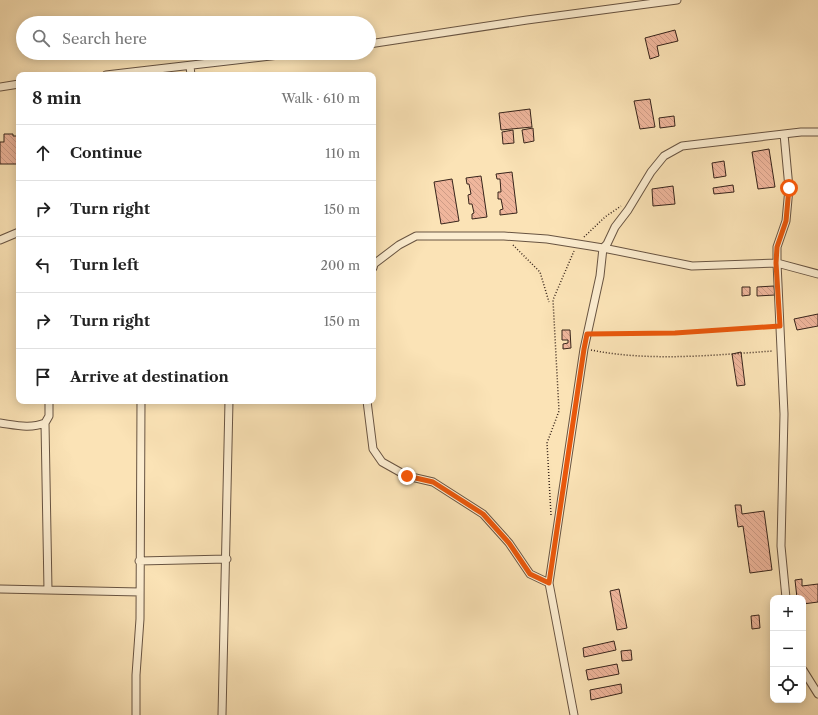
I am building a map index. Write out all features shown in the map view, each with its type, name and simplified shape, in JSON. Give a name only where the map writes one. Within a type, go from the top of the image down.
[{"type":"street","points":[[376,43],[495,24],[677,0]]},
{"type":"street","points":[[134,72],[239,60]]},
{"type":"street","points":[[190,66],[191,72]]},
{"type":"street","points":[[0,87],[16,84]]},
{"type":"street","points":[[574,715],[549,583],[584,349],[600,276],[603,248],[607,244],[615,226],[628,210],[651,172],[664,156],[682,146],[784,134],[818,132]]},
{"type":"street","points":[[784,134],[789,188],[786,221],[777,247],[776,263],[784,414],[781,546],[786,595]]},
{"type":"street","points":[[0,240],[16,233]]},
{"type":"street","points":[[376,262],[399,245],[416,236],[504,236],[547,239],[603,248],[692,266],[776,263],[818,274]]},
{"type":"street","points":[[48,590],[45,423],[49,416],[49,404]]},
{"type":"street","points":[[136,715],[136,675],[140,619],[139,560],[141,404]]},
{"type":"street","points":[[222,715],[229,404]]},
{"type":"street","points":[[367,404],[373,449],[382,462],[407,476],[433,482],[483,514],[509,543],[530,574],[549,583]]},
{"type":"street","points":[[0,423],[37,426],[45,423]]},
{"type":"street","points":[[139,560],[226,558]]},
{"type":"street","points":[[0,589],[140,592]]},
{"type":"street","points":[[806,675],[818,694]]},
{"type":"path","points":[[551,520],[547,444],[559,411],[553,300],[569,260],[578,244],[605,217],[624,204]]},
{"type":"path","points":[[504,236],[540,272],[549,302]]},
{"type":"path","points":[[587,334],[675,333],[780,326]]},
{"type":"path","points":[[584,349],[611,354],[686,357],[781,350]]},
{"type":"building","points":[[675,30],[678,41],[657,46],[659,56],[650,59],[645,38]]},
{"type":"building","points":[[650,99],[655,127],[640,129],[634,101]]},
{"type":"building","points":[[530,109],[532,127],[501,130],[499,113]]},
{"type":"building","points":[[674,116],[675,126],[660,128],[659,118]]},
{"type":"building","points":[[533,128],[534,141],[524,143],[522,130]]},
{"type":"building","points":[[513,130],[514,143],[503,144],[502,132]]},
{"type":"building","points":[[4,134],[13,134],[13,136],[16,136],[16,164],[0,164],[0,142],[4,142]]},
{"type":"building","points":[[769,149],[775,187],[758,189],[752,152]]},
{"type":"building","points":[[724,161],[726,176],[714,178],[712,163]]},
{"type":"building","points":[[512,172],[517,213],[500,215],[500,210],[503,209],[501,199],[498,199],[498,192],[501,192],[500,179],[497,179],[496,174]]},
{"type":"building","points":[[481,176],[487,217],[472,219],[472,214],[474,213],[472,204],[469,204],[468,195],[471,194],[466,178]]},
{"type":"building","points":[[452,179],[459,221],[441,224],[434,182]]},
{"type":"building","points":[[733,185],[734,192],[714,194],[713,188]]},
{"type":"building","points":[[673,186],[675,204],[653,206],[652,189]]},
{"type":"building","points":[[774,286],[775,295],[757,296],[757,287]]},
{"type":"building","points":[[742,287],[750,287],[750,295],[742,296]]},
{"type":"building","points":[[818,314],[818,326],[797,330],[794,319]]},
{"type":"building","points":[[562,330],[570,330],[571,348],[563,349],[563,344],[568,343],[568,340],[562,340]]},
{"type":"building","points":[[741,352],[745,385],[737,386],[732,354]]},
{"type":"building","points":[[735,505],[741,505],[742,514],[764,511],[772,570],[750,573],[743,526],[738,527]]},
{"type":"building","points":[[802,579],[802,586],[818,584],[818,602],[806,604],[806,595],[797,595],[795,580]]},
{"type":"building","points":[[619,589],[627,628],[617,630],[610,591]]},
{"type":"building","points":[[759,615],[760,628],[752,629],[751,616]]},
{"type":"building","points":[[614,641],[616,650],[584,657],[583,648]]},
{"type":"building","points":[[631,650],[632,660],[622,661],[621,651]]},
{"type":"building","points":[[617,664],[619,674],[588,680],[586,670]]},
{"type":"building","points":[[621,684],[622,693],[591,700],[590,690]]},
{"type":"route","points":[[407,476],[433,482],[456,495],[456,497],[483,514],[509,543],[530,574],[549,583],[587,334],[675,333],[780,326],[776,263],[777,247],[786,221],[789,188]]}]
